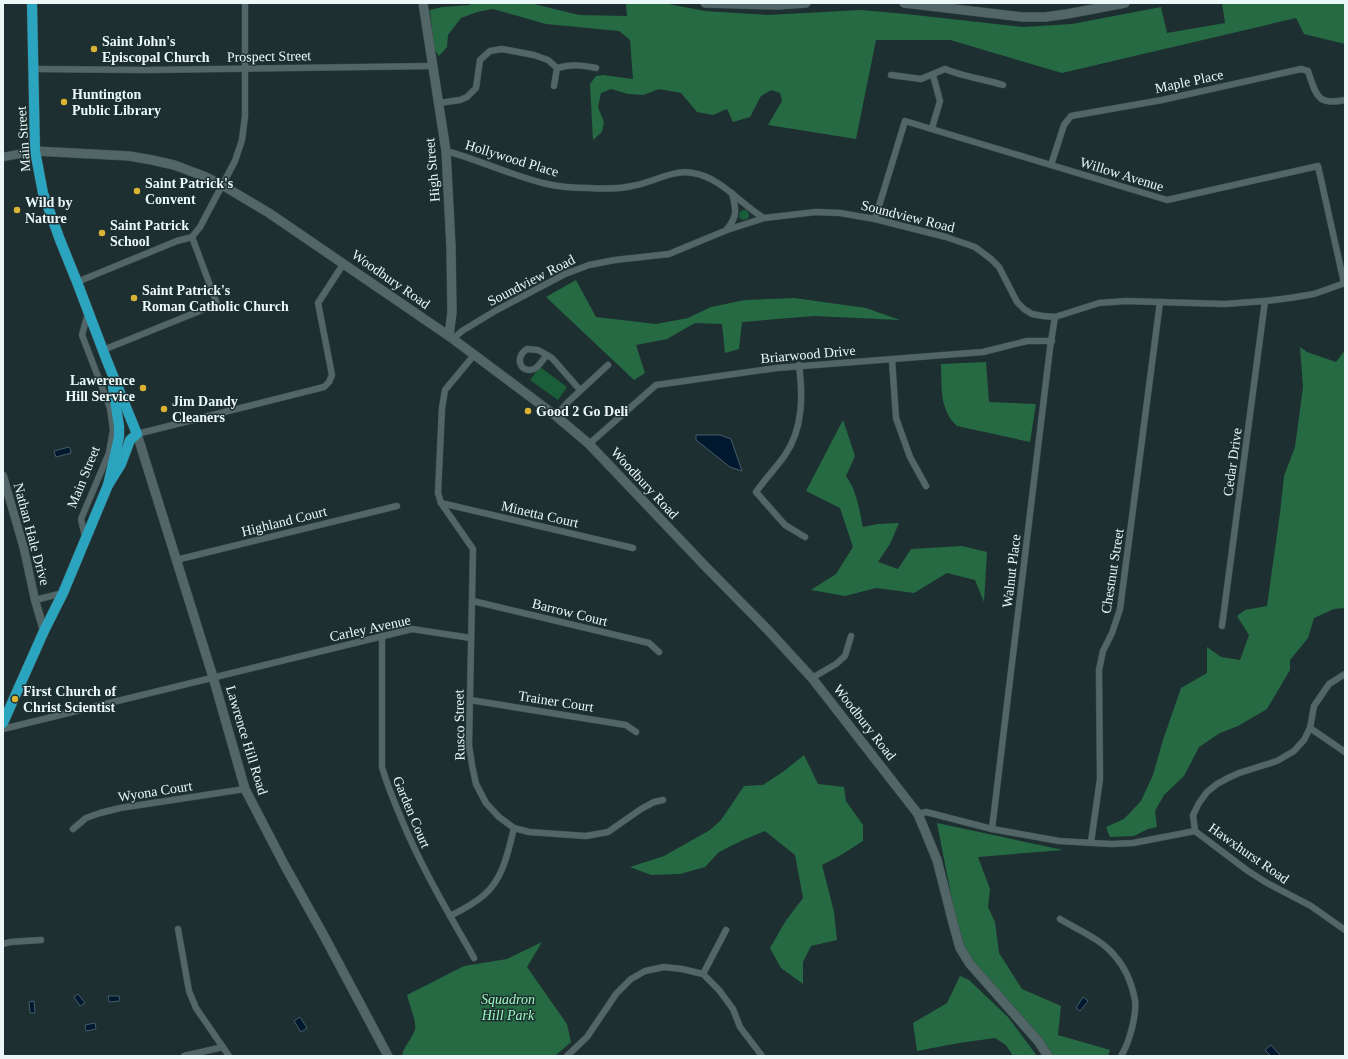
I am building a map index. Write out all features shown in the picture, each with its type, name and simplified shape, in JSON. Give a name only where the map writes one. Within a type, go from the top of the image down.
[{"type":"main road","name":"Main Street","points":[[32,3],[35,151],[43,192],[60,240],[137,434],[130,440],[121,464],[108,485]]},
{"type":"main road","name":"High Street","points":[[423,3],[446,151],[451,247],[451,337]]},
{"type":"main road","points":[[705,3],[778,5],[806,3]]},
{"type":"main road","points":[[904,3],[1023,17],[1045,17],[1125,3]]},
{"type":"main road","name":"Woodbury Road","points":[[35,151],[135,157],[174,165],[206,177],[222,185],[269,213],[451,337],[556,416],[589,444],[706,567],[768,629],[812,678],[918,814],[938,860],[960,948],[970,964],[1038,1041],[1048,1056]]},
{"type":"main road","name":"Main Street","points":[[3,723],[44,631],[63,593],[108,485],[118,448],[119,426],[107,361]]},
{"type":"main road","name":"Lawrence Hill Road","points":[[137,434],[213,677],[245,789],[388,1056]]},
{"type":"street","points":[[77,282],[175,241],[192,237],[200,227],[235,161],[242,140],[245,116],[245,3]]},
{"type":"street","points":[[439,103],[460,100],[467,97],[476,88],[480,60],[490,50],[502,49],[534,55],[548,60],[557,68]]},
{"type":"street","points":[[557,68],[574,65],[596,68]]},
{"type":"street","name":"Prospect Street","points":[[33,69],[146,70],[433,66]]},
{"type":"street","points":[[554,86],[557,68]]},
{"type":"street","points":[[891,75],[921,79],[945,69],[957,74],[989,80],[1003,85]]},
{"type":"street","name":"Maple Place","points":[[1051,165],[1064,125],[1071,116],[1084,113],[1162,100],[1301,69],[1308,71],[1316,93],[1322,100],[1332,102],[1345,100]]},
{"type":"street","points":[[932,128],[940,101],[933,75]]},
{"type":"street","name":"Willow Avenue","points":[[875,219],[905,121],[1167,200],[1318,166],[1345,283]]},
{"type":"street","points":[[3,157],[35,151]]},
{"type":"street","name":"Hollywood Place","points":[[446,151],[531,180],[557,186],[588,188],[632,186],[675,174],[692,172],[707,176],[764,218]]},
{"type":"street","points":[[727,230],[734,221],[736,208],[732,194]]},
{"type":"street","name":"Soundview Road","points":[[451,337],[495,311],[565,274],[589,265],[615,260],[669,254],[727,230],[764,218],[816,212],[840,213],[875,219],[975,246],[1000,267],[1017,302],[1032,314],[1043,316],[1055,317],[1099,303],[1126,301],[1225,304],[1265,301],[1314,294],[1345,283]]},
{"type":"street","points":[[103,350],[217,304],[192,237]]},
{"type":"street","points":[[137,434],[324,388],[332,375],[318,302],[344,263]]},
{"type":"street","name":"Cedar Drive","points":[[1222,626],[1265,301]]},
{"type":"street","name":"Chestnut Street","points":[[1091,842],[1100,779],[1099,670],[1103,650],[1112,633],[1120,610],[1160,302]]},
{"type":"street","name":"Main Street","points":[[86,539],[81,519],[109,453],[113,430],[110,408],[82,335],[88,312]]},
{"type":"street","name":"Walnut Place","points":[[992,828],[1055,317]]},
{"type":"street","name":"Briarwood Drive","points":[[589,444],[656,384],[799,365],[892,360],[983,352],[1027,341],[1052,341]]},
{"type":"street","points":[[547,354],[580,390]]},
{"type":"street","points":[[471,638],[473,550],[441,503],[438,493],[441,457],[442,408],[445,390],[474,355]]},
{"type":"street","points":[[892,360],[896,418],[910,457],[926,486]]},
{"type":"street","points":[[556,416],[580,390],[608,365]]},
{"type":"street","points":[[799,365],[802,386],[801,409],[796,433],[785,454],[756,492],[785,525],[805,537]]},
{"type":"street","name":"Nathan Hale Drive","points":[[3,476],[24,549],[35,600],[44,631]]},
{"type":"street","name":"Minetta Court","points":[[441,503],[633,548]]},
{"type":"street","name":"Highland Court","points":[[176,560],[397,506]]},
{"type":"street","name":"Nathan Hale Drive","points":[[35,600],[63,593]]},
{"type":"street","name":"Barrow Court","points":[[473,601],[649,643],[659,652]]},
{"type":"street","name":"Carley Avenue","points":[[3,729],[412,629],[471,638]]},
{"type":"street","name":"Garden Court","points":[[382,636],[382,767],[386,784],[412,845],[439,897],[474,958]]},
{"type":"street","points":[[812,678],[836,664],[845,656],[851,636]]},
{"type":"street","name":"Rusco Street","points":[[471,638],[470,745],[472,765],[476,784],[486,803],[498,817],[514,828],[529,832],[586,836],[608,832],[641,809],[654,802],[663,800]]},
{"type":"street","points":[[1195,831],[1193,816],[1207,792],[1217,784],[1239,772],[1277,761],[1294,751],[1304,740],[1310,728],[1314,706],[1329,684],[1345,674]]},
{"type":"street","name":"Trainer Court","points":[[470,700],[626,725],[636,732]]},
{"type":"street","points":[[1310,728],[1345,752]]},
{"type":"street","name":"Wyona Court","points":[[73,829],[86,818],[120,808],[245,789]]},
{"type":"street","name":"Hawxhurst Road","points":[[918,814],[926,812],[992,828],[1059,841],[1111,844],[1133,843],[1195,831],[1254,875],[1310,906],[1345,930]]},
{"type":"street","points":[[450,916],[485,895],[496,882],[503,867],[514,828]]},
{"type":"street","points":[[1060,919],[1101,943],[1114,955],[1128,976],[1135,1001],[1133,1026],[1126,1048],[1121,1056]]},
{"type":"street","points":[[178,929],[190,992],[196,1008],[229,1056]]},
{"type":"street","points":[[703,974],[726,930]]},
{"type":"street","points":[[3,944],[10,942],[41,940]]},
{"type":"street","points":[[567,1056],[587,1037],[616,994],[631,979],[645,971],[664,967],[682,969],[703,974],[720,990],[733,1009],[740,1027],[762,1056]]},
{"type":"street","points":[[184,1056],[223,1047]]},
{"type":"green space","points":[[471,3],[530,3],[579,15],[627,16],[626,3],[663,3],[705,11],[767,15],[861,10],[1023,27],[1072,24],[1161,7],[1167,33],[1225,23],[1222,3],[1345,3],[1345,44],[1304,34],[1296,18],[1062,73],[950,40],[876,40],[856,139],[768,125],[782,101],[780,93],[771,90],[761,96],[750,117],[733,122],[727,109],[713,115],[697,112],[681,93],[659,89],[643,95],[628,94],[611,89],[601,93],[598,107],[604,122],[602,132],[593,140],[590,84],[596,76],[603,75],[633,79],[630,40],[619,31],[546,24],[493,9],[477,12],[461,18],[448,35],[447,47],[439,56],[434,49],[430,10],[442,7],[470,5]]},
{"type":"green space","points":[[742,210],[746,210],[749,215],[746,220],[742,220],[739,217],[739,213]]},
{"type":"green space","points":[[576,280],[596,317],[656,324],[688,318],[711,307],[745,300],[794,298],[866,308],[900,320],[814,316],[742,322],[739,349],[725,353],[722,324],[695,323],[667,339],[636,345],[645,373],[634,380],[546,297]]},
{"type":"green space","points":[[1300,347],[1307,352],[1336,362],[1345,350],[1345,608],[1334,609],[1314,618],[1308,638],[1290,660],[1290,670],[1267,709],[1238,726],[1220,733],[1199,747],[1184,776],[1164,795],[1155,811],[1157,827],[1148,829],[1134,836],[1110,837],[1106,827],[1124,819],[1141,801],[1153,775],[1163,740],[1181,688],[1207,673],[1207,647],[1221,657],[1240,660],[1249,635],[1237,616],[1245,610],[1267,606],[1284,476],[1295,447],[1303,387]]},
{"type":"green space","points":[[986,362],[989,402],[1036,404],[1030,442],[957,426],[947,412],[944,405],[942,389],[941,364]]},
{"type":"green space","points":[[540,367],[567,387],[558,400],[530,380]]},
{"type":"green space","points":[[843,420],[855,456],[846,476],[855,494],[863,527],[878,524],[899,523],[890,544],[878,562],[898,569],[911,549],[962,546],[987,552],[984,602],[975,580],[947,573],[914,593],[876,588],[845,596],[811,590],[836,574],[853,547],[840,508],[806,491]]},
{"type":"green space","points":[[804,755],[818,784],[844,787],[846,801],[863,825],[863,841],[822,865],[834,912],[837,940],[811,946],[803,962],[803,984],[781,968],[770,948],[785,922],[803,898],[795,855],[765,831],[719,852],[705,867],[680,874],[651,875],[630,867],[664,856],[710,830],[721,820],[744,786],[763,785]]},
{"type":"green space","points":[[937,823],[1063,850],[978,857],[990,889],[988,907],[995,922],[999,953],[1022,989],[1061,1006],[1058,1035],[1110,1050],[1108,1056],[1050,1056],[961,946]]},
{"type":"green space","name":"Squadron Hill Park","points":[[542,942],[527,967],[567,1024],[571,1042],[555,1056],[402,1056],[415,1030],[414,1018],[407,995],[464,966],[507,959]]},
{"type":"green space","points":[[960,976],[969,980],[1008,1017],[1037,1056],[1013,1056],[1006,1045],[995,1038],[917,1051],[913,1023],[947,1003]]},
{"type":"water","points":[[696,435],[720,435],[731,439],[742,471],[730,467],[696,440]]},
{"type":"water","points":[[69,447],[71,453],[56,457],[54,451]]},
{"type":"water","points":[[78,994],[85,1003],[80,1006],[74,997]]},
{"type":"water","points":[[108,996],[119,996],[120,1001],[109,1002]]},
{"type":"water","points":[[1083,997],[1088,1001],[1080,1011],[1076,1008]]},
{"type":"water","points":[[34,1001],[35,1013],[30,1013],[29,1002]]},
{"type":"water","points":[[300,1017],[307,1028],[301,1032],[294,1021]]},
{"type":"water","points":[[95,1023],[96,1029],[86,1031],[85,1025]]},
{"type":"water","points":[[1271,1045],[1280,1055],[1271,1056],[1265,1050]]},
{"type":"place","name":"Saint John's Episcopal Church","points":[[94,49]]},
{"type":"place","name":"Huntington Public Library","points":[[64,102]]},
{"type":"place","name":"Saint Patrick's Convent","points":[[137,191]]},
{"type":"place","name":"Wild by Nature","points":[[17,210]]},
{"type":"place","name":"Saint Patrick School","points":[[102,233]]},
{"type":"place","name":"Saint Patrick's Roman Catholic Church","points":[[134,298]]},
{"type":"place","name":"Lawerence Hill Service","points":[[143,388]]},
{"type":"place","name":"Jim Dandy Cleaners","points":[[164,409]]},
{"type":"place","name":"Good 2 Go Deli","points":[[528,411]]},
{"type":"place","name":"First Church of Christ Scientist","points":[[15,699]]}]
